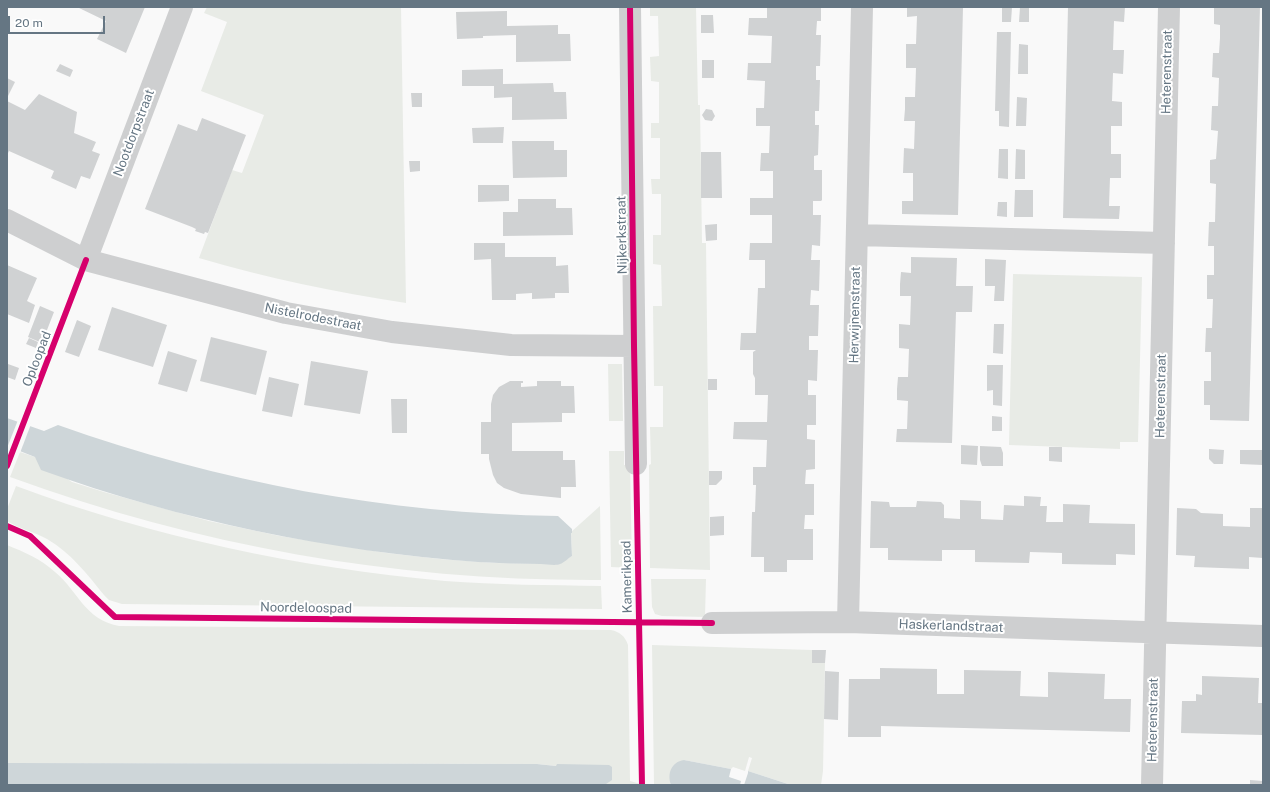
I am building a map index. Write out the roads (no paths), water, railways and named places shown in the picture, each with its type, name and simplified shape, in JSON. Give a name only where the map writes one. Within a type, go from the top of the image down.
[{"type":"street","name":"Nootdorpstraat","points":[[86,260],[182,7]]},
{"type":"street","name":"Nijkerkstraat","points":[[630,7],[636,464]]},
{"type":"street","name":"Herwijnenstraat","points":[[848,622],[862,7]]},
{"type":"street","name":"Heterenstraat","points":[[1152,785],[1169,7]]},
{"type":"street","name":"Nistelrodestraat","points":[[7,220],[86,260],[286,313],[392,332],[511,345],[634,346]]},
{"type":"street","points":[[857,235],[1164,243]]},
{"type":"street","name":"Haskerlandstraat","points":[[712,623],[848,622],[1263,636]]}]
